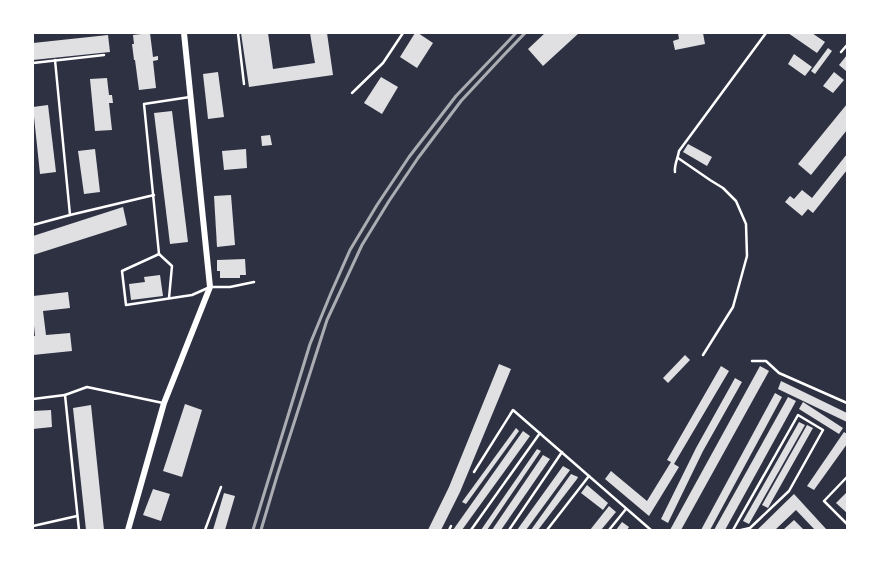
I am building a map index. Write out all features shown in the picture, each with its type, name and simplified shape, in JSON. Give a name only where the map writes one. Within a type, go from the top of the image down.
[{"type":"street","points":[[128,530],[164,403],[210,287],[184,33]]},
{"type":"lane","points":[[238,33],[244,84]]},
{"type":"lane","points":[[352,93],[383,63],[403,33]]},
{"type":"lane","points":[[675,172],[674,168],[678,158],[678,151],[766,33]]},
{"type":"lane","points":[[841,52],[847,45]]},
{"type":"lane","points":[[33,63],[104,55]]},
{"type":"lane","points":[[55,60],[70,215]]},
{"type":"lane","points":[[169,298],[172,266],[159,254],[144,104],[190,97]]},
{"type":"lane","points":[[678,158],[723,188],[736,201],[746,224],[747,256],[733,307],[703,355]]},
{"type":"lane","points":[[33,225],[154,195]]},
{"type":"lane","points":[[159,254],[122,270],[126,305],[192,295],[210,287],[230,287],[254,282]]},
{"type":"lane","points":[[752,361],[766,361],[779,373],[847,403]]},
{"type":"lane","points":[[33,399],[65,395],[87,387],[164,403]]},
{"type":"lane","points":[[65,395],[78,530]]},
{"type":"lane","points":[[474,472],[513,410],[650,530]]},
{"type":"lane","points":[[732,530],[798,415],[823,430],[789,491],[750,528],[741,530]]},
{"type":"lane","points":[[471,530],[540,433]]},
{"type":"lane","points":[[509,530],[562,452]]},
{"type":"lane","points":[[547,530],[589,476]]},
{"type":"lane","points":[[847,476],[824,501],[847,524]]},
{"type":"lane","points":[[205,530],[220,487]]},
{"type":"lane","points":[[609,530],[626,508]]},
{"type":"lane","points":[[33,526],[77,516]]},
{"type":"lane","points":[[449,530],[451,526]]},
{"type":"building","points":[[150,33],[153,57],[158,56],[158,60],[153,61],[156,88],[139,90],[132,44],[134,44],[133,35]]},
{"type":"building","points":[[241,33],[268,33],[273,69],[315,63],[310,33],[327,33],[333,75],[249,87]]},
{"type":"building","points":[[415,33],[418,33],[433,43],[417,68],[400,57]]},
{"type":"building","points":[[545,33],[579,33],[543,66],[528,49]]},
{"type":"building","points":[[678,33],[703,33],[705,44],[675,50],[673,41],[679,39]]},
{"type":"building","points":[[788,33],[812,33],[825,42],[817,53]]},
{"type":"building","points":[[108,35],[110,52],[33,60],[33,43]]},
{"type":"building","points":[[828,48],[832,51],[815,74],[811,71]]},
{"type":"building","points":[[794,54],[812,67],[805,76],[788,64]]},
{"type":"building","points":[[847,55],[847,70],[846,71],[839,65]]},
{"type":"building","points":[[218,72],[224,117],[208,119],[203,74]]},
{"type":"building","points":[[834,72],[844,80],[833,93],[823,86]]},
{"type":"building","points":[[381,77],[398,87],[382,114],[364,103]]},
{"type":"building","points":[[107,78],[109,95],[112,95],[113,103],[109,103],[112,130],[95,131],[90,79]]},
{"type":"building","points":[[847,104],[847,130],[811,175],[798,164]]},
{"type":"building","points":[[48,105],[56,172],[40,174],[33,107]]},
{"type":"building","points":[[172,111],[188,242],[170,244],[154,113]]},
{"type":"building","points":[[270,135],[272,145],[262,146],[261,136]]},
{"type":"building","points":[[688,144],[712,157],[707,166],[683,152]]},
{"type":"building","points":[[95,149],[100,192],[84,194],[78,151]]},
{"type":"building","points":[[246,149],[247,168],[224,170],[222,151]]},
{"type":"building","points":[[847,154],[847,170],[813,213],[808,209],[802,216],[785,202],[790,196],[794,199],[802,190],[812,198]]},
{"type":"building","points":[[231,195],[235,245],[217,247],[214,196]]},
{"type":"building","points":[[123,207],[127,225],[33,255],[33,236]]},
{"type":"building","points":[[245,259],[246,275],[240,275],[240,278],[220,278],[220,271],[217,271],[217,260]]},
{"type":"building","points":[[160,275],[163,296],[131,300],[129,284],[145,282],[144,277]]},
{"type":"building","points":[[68,292],[70,308],[43,311],[46,335],[70,333],[72,351],[33,355],[33,336],[35,336],[33,296]]},
{"type":"building","points":[[685,355],[690,360],[668,383],[663,378]]},
{"type":"building","points":[[499,364],[511,369],[460,492],[441,530],[428,530],[449,487]]},
{"type":"building","points":[[721,366],[729,371],[674,464],[679,467],[649,516],[605,479],[611,471],[647,501],[671,462],[667,460]]},
{"type":"building","points":[[760,366],[769,371],[681,530],[670,530]]},
{"type":"building","points":[[735,378],[742,382],[703,451],[668,523],[661,519],[696,448]]},
{"type":"building","points":[[781,381],[847,413],[847,422],[778,389]]},
{"type":"building","points":[[775,393],[782,397],[710,530],[701,530]]},
{"type":"building","points":[[788,397],[796,401],[725,530],[714,530]]},
{"type":"building","points":[[803,402],[843,428],[839,434],[799,409]]},
{"type":"building","points":[[185,404],[202,410],[182,477],[163,471]]},
{"type":"building","points":[[91,405],[104,530],[86,530],[73,408]]},
{"type":"building","points":[[51,410],[52,427],[33,429],[33,411]]},
{"type":"building","points":[[799,422],[805,425],[749,524],[743,521]]},
{"type":"building","points":[[807,425],[813,428],[768,508],[762,505]]},
{"type":"building","points":[[516,428],[519,431],[466,504],[462,502]]},
{"type":"building","points":[[523,431],[530,436],[462,530],[453,530]]},
{"type":"building","points":[[844,432],[847,434],[847,444],[814,490],[807,486]]},
{"type":"building","points":[[537,449],[541,451],[487,530],[481,530]]},
{"type":"building","points":[[543,455],[550,459],[501,530],[492,530]]},
{"type":"building","points":[[563,466],[570,470],[526,530],[517,530]]},
{"type":"building","points":[[571,474],[578,477],[577,479],[538,530],[531,530]]},
{"type":"building","points":[[587,485],[608,503],[603,510],[581,493]]},
{"type":"building","points":[[153,489],[170,494],[161,521],[143,515]]},
{"type":"building","points":[[847,492],[847,513],[836,503]]},
{"type":"building","points":[[224,493],[235,496],[225,530],[213,530]]},
{"type":"building","points":[[794,494],[827,530],[815,530],[796,510],[775,530],[757,530]]},
{"type":"building","points":[[609,506],[616,512],[601,530],[590,530]]},
{"type":"building","points":[[794,520],[804,530],[783,530]]},
{"type":"building","points":[[622,522],[629,527],[627,530],[616,530]]},
{"type":"railway","points":[[253,530],[310,344],[350,250],[377,205],[409,157],[456,96],[516,33]]},
{"type":"railway","points":[[261,530],[327,320],[362,245],[418,158],[461,101],[525,33]]}]
